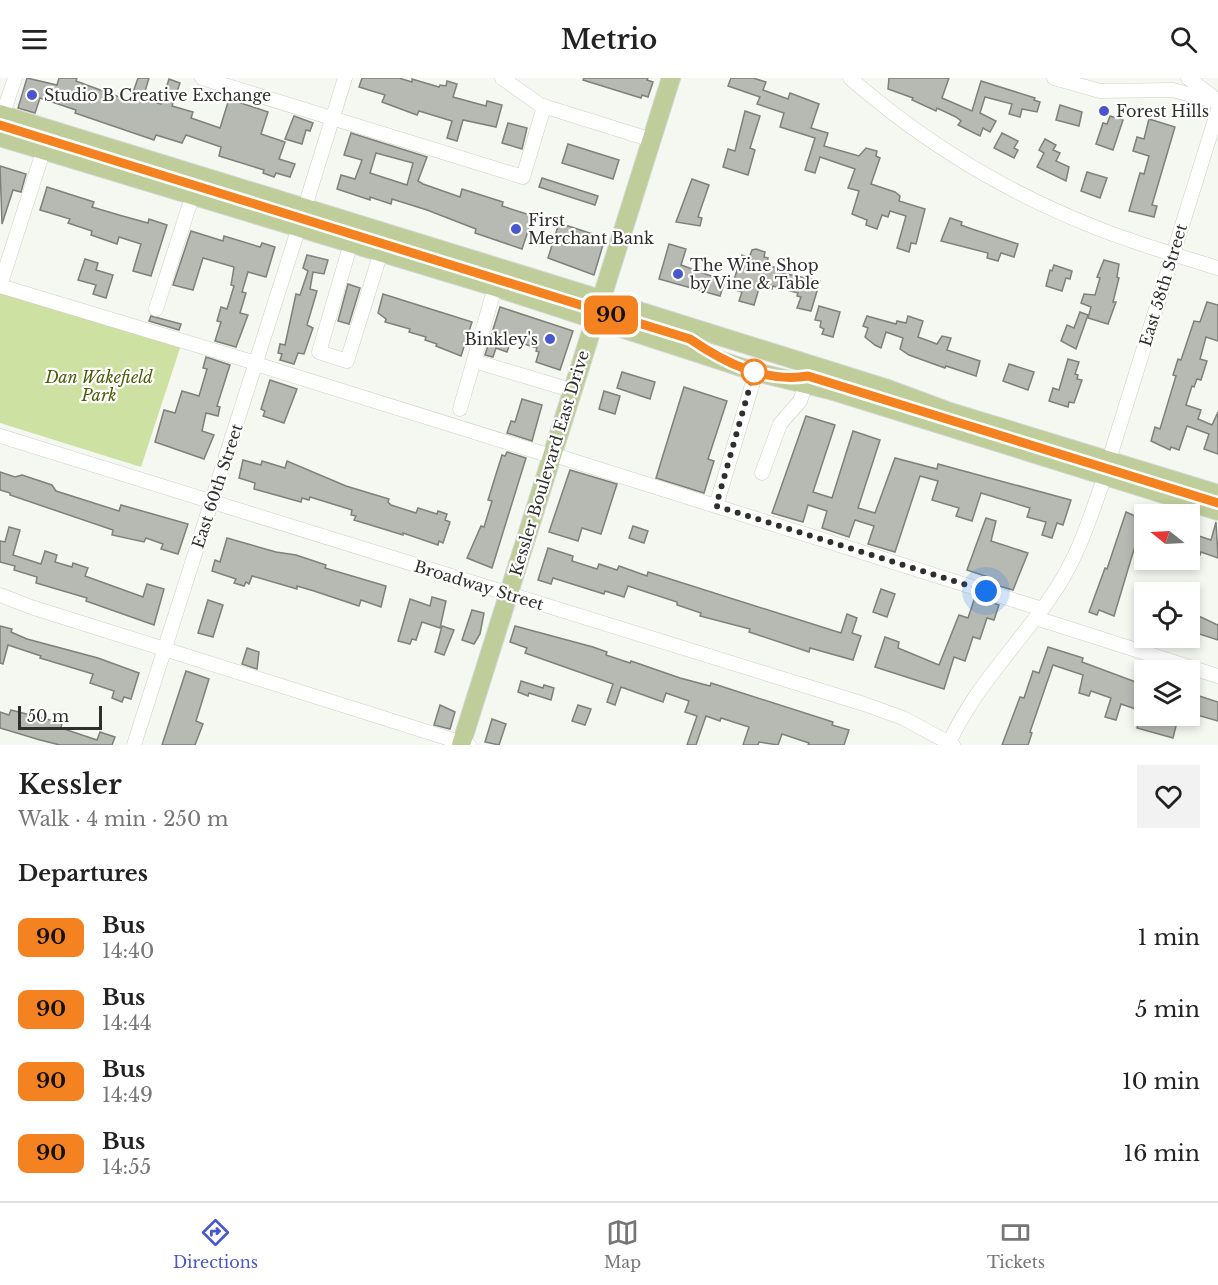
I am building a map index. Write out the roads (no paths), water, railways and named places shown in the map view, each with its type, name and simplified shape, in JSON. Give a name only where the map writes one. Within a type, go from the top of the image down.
[{"type":"main road","name":"Kessler Boulevard East Drive","points":[[464,744],[507,594],[671,78]]},
{"type":"main road","points":[[1,119],[302,218],[597,309],[721,361],[756,372],[786,380],[809,375],[947,411],[1107,468],[1218,511]]},
{"type":"main road","points":[[0,137],[193,194],[302,218],[351,243],[495,287],[729,339],[793,359],[809,375]]},
{"type":"main road","points":[[1107,468],[1218,494]]},
{"type":"street","points":[[15,78],[1,119],[690,339],[721,361]]},
{"type":"street","points":[[202,78],[523,177],[544,107]]},
{"type":"street","name":"East 60th Street","points":[[134,745],[170,651],[212,502],[345,78]]},
{"type":"street","points":[[502,78],[532,101],[544,107],[652,140]]},
{"type":"street","points":[[850,78],[919,132],[1001,183],[1093,226],[1218,268]]},
{"type":"street","points":[[1053,78],[1100,91],[1173,90],[1218,102]]},
{"type":"street","points":[[1188,78],[1218,102]]},
{"type":"street","name":"East 58th Street","points":[[950,744],[977,694],[1039,614],[1082,541],[1107,468],[1218,110]]},
{"type":"street","points":[[45,149],[0,286],[716,506],[1218,676]]},
{"type":"street","points":[[156,309],[193,194]]},
{"type":"street","points":[[351,243],[319,352],[347,361],[381,252]]},
{"type":"street","points":[[459,409],[495,287]]},
{"type":"street","points":[[690,339],[729,339]]},
{"type":"street","points":[[474,361],[572,390]]},
{"type":"street","points":[[716,506],[756,372]]},
{"type":"street","points":[[762,474],[780,424],[800,401],[809,375],[1218,503]]},
{"type":"street","name":"Broadway Street","points":[[0,436],[874,707],[903,718],[950,744]]},
{"type":"street","points":[[0,595],[31,607],[464,744]]},
{"type":"place","name":"Studio B Creative Exchange","points":[[32,95]]},
{"type":"place","name":"Forest Hills","points":[[1104,111]]},
{"type":"place","name":"First Merchant Bank","points":[[516,229]]},
{"type":"place","name":"The Wine Shop by Vine & Table","points":[[678,274]]},
{"type":"place","name":"Binkley's","points":[[550,339]]},
{"type":"park label","name":"Dan Wakefield Park","points":[[99,386]]}]
